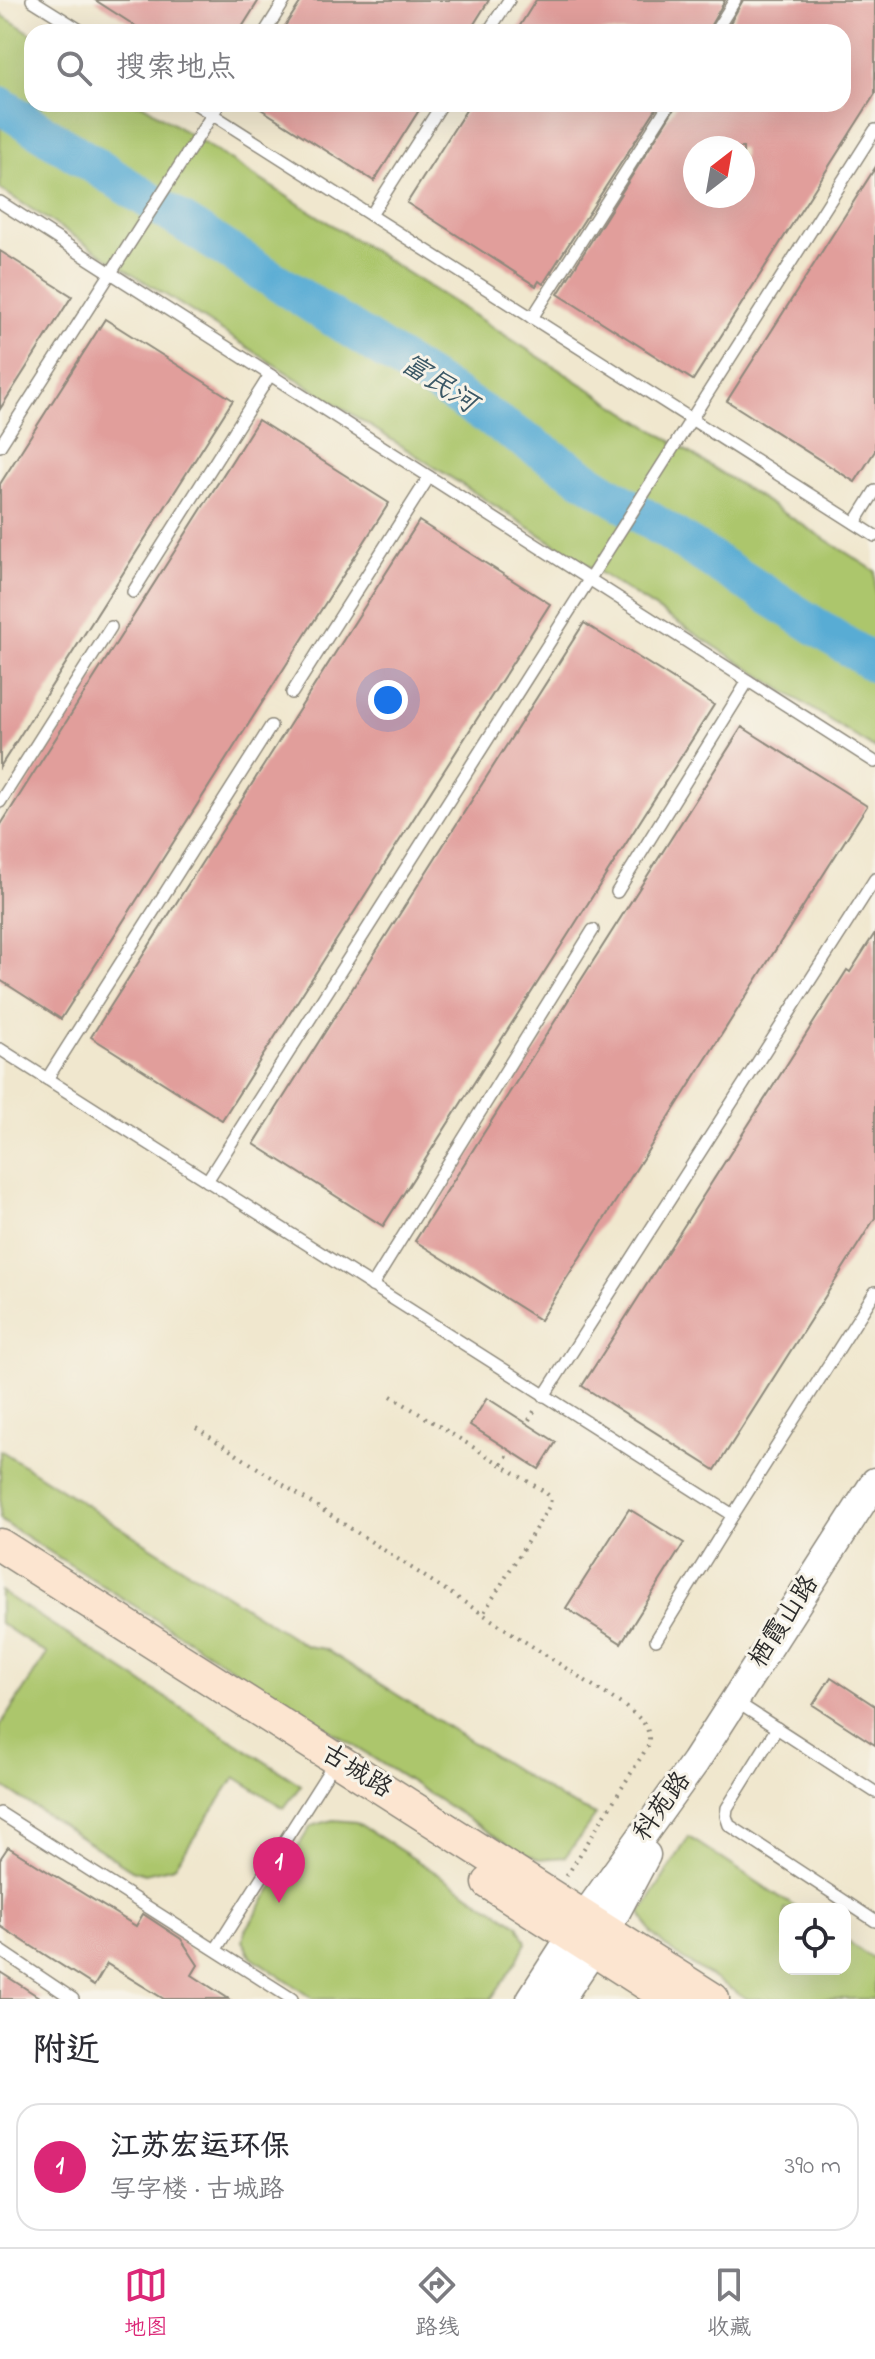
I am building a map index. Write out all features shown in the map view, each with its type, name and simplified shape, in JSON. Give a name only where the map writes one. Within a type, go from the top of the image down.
[{"type":"main road","name":"古城路","points":[[0,1545],[330,1768],[554,1898],[588,1933],[670,1999]]},
{"type":"main road","name":"古城路","points":[[0,1566],[330,1768],[588,1933],[713,1999]]},
{"type":"street","name":"栖霞山路","points":[[695,1762],[875,1482]]},
{"type":"street","name":"科苑路","points":[[531,1999],[588,1933],[695,1762]]},
{"type":"street","name":"科苑路","points":[[560,1999],[588,1933]]},
{"type":"lane","points":[[32,0],[70,24]]},
{"type":"lane","points":[[51,12],[59,0]]},
{"type":"lane","points":[[270,24],[285,0]]},
{"type":"lane","points":[[493,24],[509,0]]},
{"type":"lane","points":[[720,24],[735,0]]},
{"type":"lane","points":[[0,446],[214,112]]},
{"type":"lane","points":[[220,112],[371,215],[875,536]]},
{"type":"lane","points":[[371,215],[437,112]]},
{"type":"lane","points":[[532,318],[664,112]]},
{"type":"lane","points":[[207,1181],[875,130]]},
{"type":"lane","points":[[0,202],[875,762]]},
{"type":"lane","points":[[133,592],[270,375]]},
{"type":"lane","points":[[292,693],[429,477]]},
{"type":"lane","points":[[855,523],[875,491]]},
{"type":"lane","points":[[0,802],[111,627]]},
{"type":"lane","points":[[617,892],[748,681]]},
{"type":"lane","points":[[47,1079],[271,726]]},
{"type":"lane","points":[[544,1396],[875,879]]},
{"type":"lane","points":[[372,1286],[593,930]]},
{"type":"lane","points":[[0,1049],[733,1515]]},
{"type":"lane","points":[[656,1640],[875,1292]]},
{"type":"lane","points":[[735,1700],[875,1792]]},
{"type":"lane","points":[[777,1728],[727,1808],[729,1825],[875,1921]]},
{"type":"lane","points":[[216,1949],[330,1768]]},
{"type":"lane","points":[[0,1813],[292,1999]]},
{"type":"lane","points":[[0,1950],[73,1999]]},
{"type":"path","points":[[391,1396],[551,1498],[550,1505],[483,1614]]},
{"type":"path","points":[[196,1428],[618,1702],[647,1726],[651,1737],[648,1746],[554,1898]]},
{"type":"path","points":[[501,1465],[509,1453]]},
{"type":"green space","points":[[0,14],[24,29],[24,112],[155,112],[875,571],[875,749],[0,189]]},
{"type":"green space","points":[[0,1450],[306,1646],[325,1649],[563,1800],[596,1815],[565,1857],[539,1859],[522,1853],[0,1520]]},
{"type":"green space","points":[[0,1591],[301,1785],[284,1808],[235,1777],[174,1867],[145,1874],[132,1870],[0,1785],[0,1726],[47,1654],[0,1623]]},
{"type":"green space","points":[[333,1820],[356,1822],[518,1925],[526,1942],[491,1999],[313,1999],[252,1957],[243,1941],[246,1930],[311,1826]]},
{"type":"green space","points":[[689,1837],[789,1903],[779,1903],[779,1975],[851,1975],[851,1944],[875,1960],[875,1999],[747,1999],[672,1952],[651,1933],[641,1913]]},
{"type":"building","points":[[95,0],[259,0],[244,24],[132,24]]},
{"type":"building","points":[[302,0],[489,0],[474,24],[286,24]]},
{"type":"building","points":[[536,0],[725,0],[712,24],[521,24]]},
{"type":"building","points":[[743,0],[875,0],[875,94],[693,380],[558,294],[672,112],[851,112],[851,24],[730,24]]},
{"type":"building","points":[[266,112],[418,112],[374,181]]},
{"type":"building","points":[[465,112],[654,112],[543,284],[539,281],[536,286],[407,203]]},
{"type":"building","points":[[875,168],[875,451],[855,482],[727,401]]},
{"type":"building","points":[[0,251],[72,296],[0,409]]},
{"type":"building","points":[[105,319],[233,400],[0,767],[0,484]]},
{"type":"building","points":[[258,420],[389,503],[61,1019],[0,980],[0,826]]},
{"type":"building","points":[[419,521],[550,604],[222,1120],[91,1037]]},
{"type":"building","points":[[584,623],[714,705],[383,1226],[254,1144]]},
{"type":"building","points":[[742,727],[867,806],[540,1320],[415,1241]]},
{"type":"building","points":[[875,933],[875,1218],[715,1470],[582,1386],[847,970],[850,972]]},
{"type":"building","points":[[487,1398],[556,1442],[539,1469],[470,1425]]},
{"type":"building","points":[[629,1509],[684,1543],[621,1643],[566,1608]]},
{"type":"building","points":[[831,1677],[875,1706],[875,1745],[813,1705]]},
{"type":"building","points":[[8,1847],[136,1926],[143,1914],[181,1939],[198,1965],[192,1975],[229,1999],[164,1999],[107,1964],[94,1986],[0,1926],[0,1859]]},
{"type":"building","points":[[0,1972],[42,1999],[0,1999]]},
{"type":"waterway","name":"富民河","points":[[0,105],[875,664]]},
{"type":"place","name":"江苏宏运环保","points":[[279,1903]]}]
